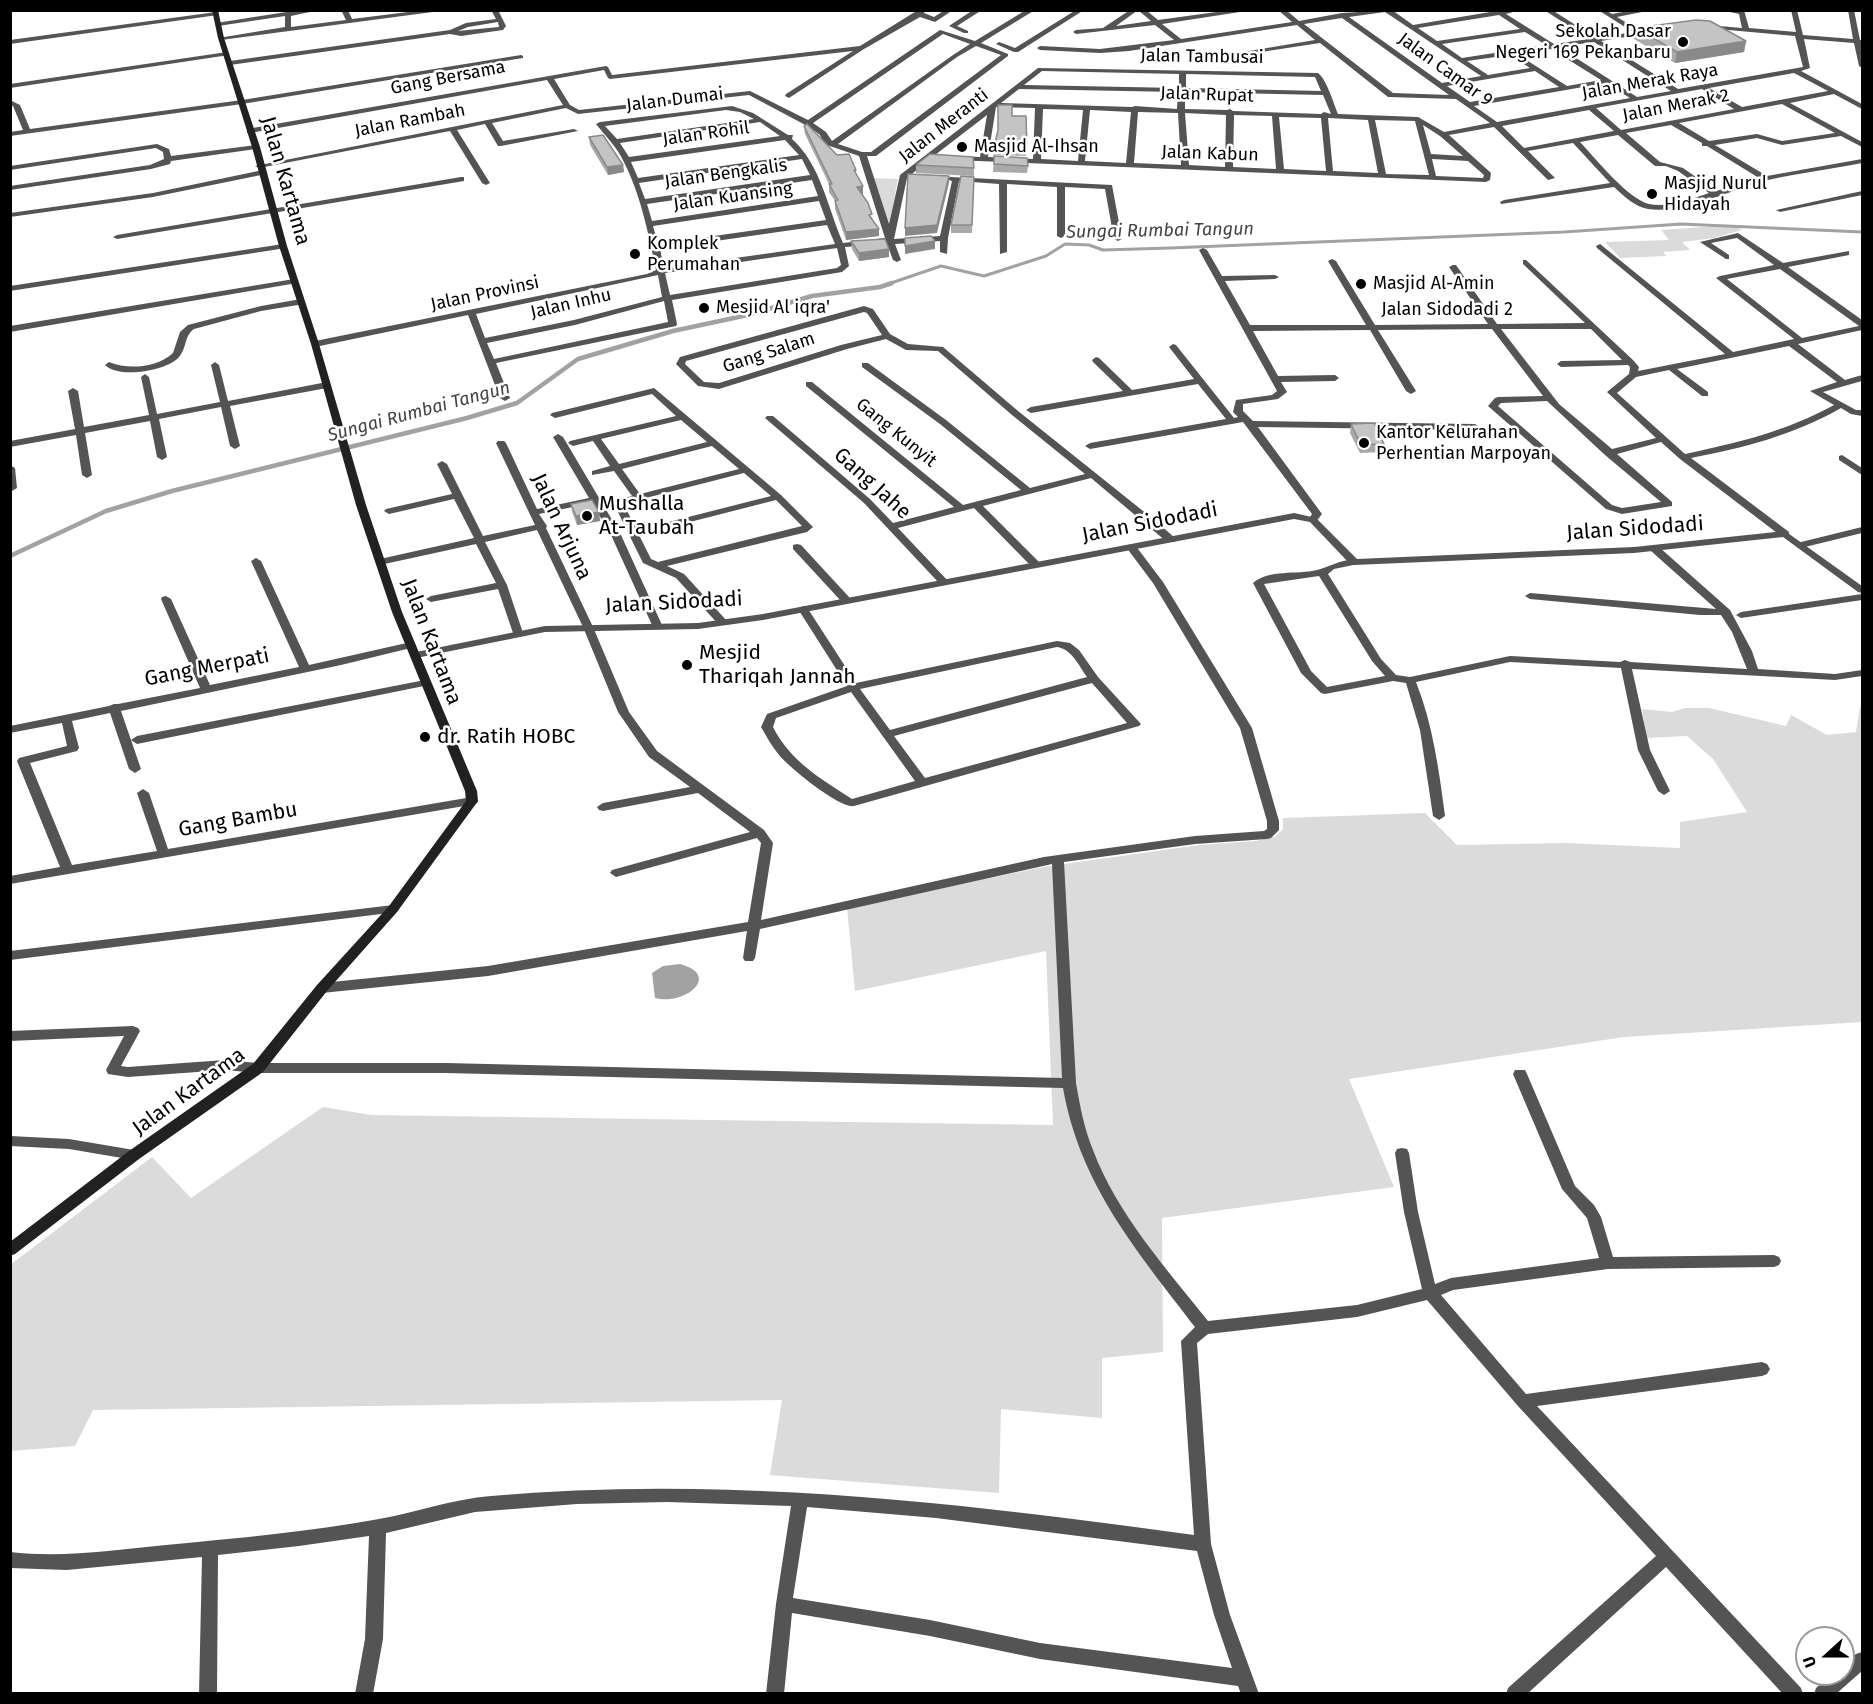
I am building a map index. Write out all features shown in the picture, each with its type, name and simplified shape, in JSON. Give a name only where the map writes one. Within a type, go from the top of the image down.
[{"type":"main road","name":"Jalan Kartama","points":[[10,1250],[134,1155],[258,1068],[322,988],[393,909],[472,801],[471,791],[425,683],[380,562],[273,213],[256,147],[221,38],[216,12]]},
{"type":"street","points":[[218,24],[277,13],[288,15],[316,10]]},
{"type":"street","points":[[344,10],[350,22]]},
{"type":"street","points":[[221,38],[350,22],[394,14],[445,10]]},
{"type":"street","points":[[230,63],[450,32],[461,34],[501,29],[503,26],[494,10]]},
{"type":"street","points":[[789,96],[921,13],[935,20],[950,10]]},
{"type":"street","points":[[547,78],[550,79],[567,106],[584,112],[750,93],[808,123],[833,144],[863,155],[879,151],[1006,55],[951,26],[980,10]]},
{"type":"street","points":[[833,144],[980,40],[1032,10]]},
{"type":"street","points":[[808,123],[942,31],[1016,51],[1081,10]]},
{"type":"street","points":[[1108,29],[1135,10]]},
{"type":"street","points":[[1141,10],[1179,41]]},
{"type":"street","points":[[1076,32],[1157,24],[1250,10]]},
{"type":"street","points":[[1281,10],[1391,95],[1457,97]]},
{"type":"street","name":"Jalan Camar 9","points":[[1335,10],[1498,126],[1551,178]]},
{"type":"street","points":[[1040,48],[1113,51],[1385,10],[1488,78]]},
{"type":"street","points":[[1412,27],[1517,10]]},
{"type":"street","points":[[1547,10],[1678,92]]},
{"type":"street","points":[[1601,10],[1640,34]]},
{"type":"street","points":[[1610,16],[1649,10]]},
{"type":"street","points":[[1724,10],[1741,11],[1746,31]]},
{"type":"street","points":[[1794,10],[1807,68],[1863,99]]},
{"type":"street","points":[[1851,10],[1861,42],[1863,66]]},
{"type":"street","points":[[10,42],[216,12]]},
{"type":"street","points":[[1500,13],[1636,99]]},
{"type":"street","points":[[288,15],[288,29]]},
{"type":"street","points":[[1704,27],[1861,42]]},
{"type":"street","points":[[1437,43],[1524,30]]},
{"type":"street","points":[[1460,60],[1658,31]]},
{"type":"street","points":[[1228,55],[1321,41]]},
{"type":"street","name":"Gang Bersama","points":[[250,131],[606,68],[610,77],[862,48]]},
{"type":"street","points":[[1510,52],[1564,87]]},
{"type":"street","points":[[10,86],[227,54]]},
{"type":"street","points":[[10,134],[242,102],[521,57]]},
{"type":"street","name":"Jalan Merak Raya","points":[[1443,134],[1498,126],[1807,68]]},
{"type":"street","name":"Jalan Tambusai","points":[[1040,69],[1316,74],[1320,75],[1335,115]]},
{"type":"street","name":"Jalan Meranti","points":[[889,240],[903,177],[1040,69]]},
{"type":"street","points":[[1443,85],[1537,69]]},
{"type":"street","points":[[1796,70],[1863,107]]},
{"type":"street","points":[[1183,72],[1181,110],[1185,168]]},
{"type":"street","points":[[1467,105],[1605,81]]},
{"type":"street","points":[[1017,87],[1327,93]]},
{"type":"street","points":[[1703,87],[1740,109]]},
{"type":"street","name":"Jalan Merak 2","points":[[1523,150],[1835,92]]},
{"type":"street","points":[[1782,101],[1863,145]]},
{"type":"street","points":[[10,102],[16,105],[27,131]]},
{"type":"street","name":"Jalan Rambah","points":[[10,215],[153,195],[261,169],[567,106]]},
{"type":"street","points":[[1037,161],[1039,106]]},
{"type":"street","points":[[984,158],[993,107]]},
{"type":"street","name":"Jalan Rupat","points":[[993,107],[1135,108],[1418,119]]},
{"type":"street","points":[[1081,164],[1087,107]]},
{"type":"street","name":"Jalan Dumai","points":[[490,362],[673,324],[648,224],[634,181],[626,160],[600,124],[741,108],[790,137],[805,156],[815,177],[830,222],[842,244]]},
{"type":"street","points":[[1130,166],[1135,108]]},
{"type":"street","points":[[1592,108],[1622,131],[1658,164],[1670,164],[1680,168],[1713,193]]},
{"type":"street","points":[[1229,170],[1230,111]]},
{"type":"street","points":[[1275,113],[1280,172]]},
{"type":"street","points":[[1324,114],[1330,175]]},
{"type":"street","points":[[1371,117],[1383,177]]},
{"type":"street","points":[[1418,119],[1443,134],[1472,159]]},
{"type":"street","points":[[1418,119],[1432,177]]},
{"type":"street","points":[[614,141],[761,120]]},
{"type":"street","points":[[487,121],[508,153]]},
{"type":"street","points":[[1672,122],[1765,178]]},
{"type":"street","points":[[452,128],[486,183]]},
{"type":"street","points":[[501,144],[574,131]]},
{"type":"street","points":[[1706,144],[1757,136],[1782,143],[1843,134]]},
{"type":"street","name":"Jalan Rohil","points":[[626,160],[790,137]]},
{"type":"street","points":[[1575,141],[1617,183],[1645,206],[1678,203],[1765,178],[1863,161]]},
{"type":"street","points":[[10,168],[157,146],[166,151],[168,159]]},
{"type":"street","points":[[10,188],[152,167],[167,162],[168,159],[256,147]]},
{"type":"street","points":[[863,155],[897,260]]},
{"type":"street","points":[[634,181],[805,156]]},
{"type":"street","points":[[1428,156],[1472,159]]},
{"type":"street","name":"Jalan Kabun","points":[[927,157],[1486,180],[1488,175],[1472,159]]},
{"type":"street","name":"Jalan Bengkalis","points":[[641,201],[815,177]]},
{"type":"street","points":[[903,177],[914,177]]},
{"type":"street","points":[[935,178],[1109,187],[1118,239]]},
{"type":"street","points":[[117,237],[273,213],[461,179]]},
{"type":"street","points":[[944,252],[944,238],[956,180]]},
{"type":"street","points":[[1003,182],[1003,252]]},
{"type":"street","points":[[1504,202],[1617,183]]},
{"type":"street","points":[[1061,184],[1061,236]]},
{"type":"street","points":[[1780,210],[1863,193]]},
{"type":"street","name":"Jalan Kuansing","points":[[648,224],[822,198]]},
{"type":"street","points":[[654,247],[830,222]]},
{"type":"street","points":[[1726,257],[1704,242],[1738,235],[1863,326]]},
{"type":"street","points":[[889,240],[944,238]]},
{"type":"street","name":"Jalan Provinsi","points":[[315,344],[471,313],[660,271],[842,244],[889,240]]},
{"type":"street","points":[[667,298],[839,270],[845,266],[842,244]]},
{"type":"street","points":[[10,289],[283,246]]},
{"type":"street","points":[[1600,246],[1733,356]]},
{"type":"street","points":[[1203,250],[1282,392],[1280,395],[1239,402],[1238,412],[1306,497],[1317,514],[1314,520],[1354,562]]},
{"type":"street","points":[[1801,340],[1720,278],[1846,253]]},
{"type":"street","points":[[1332,261],[1411,391]]},
{"type":"street","points":[[1526,262],[1635,367],[1633,375]]},
{"type":"street","points":[[1453,267],[1494,326],[1549,398],[1608,453],[1669,504],[1622,511],[1609,507],[1492,406],[1498,400],[1549,398]]},
{"type":"street","points":[[1220,279],[1275,277]]},
{"type":"street","points":[[10,329],[294,281]]},
{"type":"street","name":"Jalan Inhu","points":[[482,341],[575,322],[667,298]]},
{"type":"street","points":[[108,365],[111,369],[123,369],[164,363],[172,359],[182,346],[184,332],[192,327],[261,309],[301,302]]},
{"type":"street","name":"Gang Salam","points":[[852,310],[870,311],[887,336],[844,346],[719,386],[701,384],[680,364],[683,359],[852,310]]},
{"type":"street","points":[[471,313],[505,398]]},
{"type":"street","name":"Jalan Sidodadi 2","points":[[1247,328],[1593,326]]},
{"type":"street","points":[[1863,326],[1791,344],[1633,375],[1612,392],[1683,457],[1863,590]]},
{"type":"street","points":[[887,336],[906,346],[940,349],[954,359],[1171,540]]},
{"type":"street","points":[[1791,344],[1844,383]]},
{"type":"street","points":[[1173,347],[1232,421]]},
{"type":"street","points":[[1096,360],[1130,393]]},
{"type":"street","points":[[1562,364],[1630,362]]},
{"type":"street","points":[[215,364],[235,446]]},
{"type":"street","points":[[865,365],[943,422],[1028,491]]},
{"type":"street","points":[[1671,368],[1706,394]]},
{"type":"street","points":[[145,377],[162,457]]},
{"type":"street","points":[[1276,379],[1335,378]]},
{"type":"street","points":[[1863,378],[1815,391],[1840,405],[1863,413]]},
{"type":"street","points":[[1031,410],[1199,381]]},
{"type":"street","name":"Gang Kunyit","points":[[809,384],[962,508]]},
{"type":"street","points":[[10,444],[327,385]]},
{"type":"street","points":[[73,391],[87,475]]},
{"type":"street","points":[[555,415],[654,391],[778,498],[808,527],[656,566]]},
{"type":"street","points":[[1683,457],[1770,436],[1821,417],[1840,405]]},
{"type":"street","points":[[573,443],[683,417]]},
{"type":"street","name":"Gang Jahe","points":[[770,418],[893,526],[943,581]]},
{"type":"street","points":[[1090,446],[1232,421],[1475,427]]},
{"type":"street","points":[[558,437],[596,499],[657,625]]},
{"type":"street","points":[[595,438],[638,498]]},
{"type":"street","points":[[1608,453],[1663,439]]},
{"type":"street","name":"Jalan Arjuna","points":[[501,443],[542,526],[624,712],[653,753],[760,833]]},
{"type":"street","points":[[595,473],[714,443]]},
{"type":"street","points":[[1842,458],[1863,472]]},
{"type":"street","points":[[442,464],[502,585],[518,633]]},
{"type":"street","points":[[10,468],[12,488]]},
{"type":"street","points":[[723,622],[680,576],[647,561],[620,507],[627,500],[745,470]]},
{"type":"street","points":[[893,526],[1092,476]]},
{"type":"street","points":[[389,511],[458,495]]},
{"type":"street","points":[[633,534],[778,498]]},
{"type":"street","points":[[535,513],[596,499]]},
{"type":"street","points":[[976,505],[1035,564]]},
{"type":"street","name":"Jalan Sidodadi","points":[[413,650],[518,633],[588,627],[723,622],[803,609],[845,599],[1294,516],[1314,520]]},
{"type":"street","points":[[380,562],[542,526]]},
{"type":"street","points":[[1801,545],[1863,530]]},
{"type":"street","name":"Jalan Sidodadi","points":[[1393,678],[1324,691],[1306,673],[1258,583],[1322,573],[1330,567],[1354,562],[1655,549],[1785,534]]},
{"type":"street","points":[[797,547],[845,599]]},
{"type":"street","points":[[322,988],[488,971],[753,927],[1058,859],[1195,840],[1268,835],[1273,830],[1273,820],[1246,728],[1158,582],[1131,547]]},
{"type":"street","points":[[1655,549],[1726,612],[1746,645],[1754,674]]},
{"type":"street","points":[[256,561],[305,668]]},
{"type":"street","points":[[1322,573],[1363,642],[1393,678],[1410,680],[1510,659],[1626,663],[1754,674],[1835,677],[1863,673]]},
{"type":"street","points":[[431,599],[502,585]]},
{"type":"street","points":[[1530,596],[1726,612]]},
{"type":"street","points":[[1741,615],[1863,597]]},
{"type":"street","points":[[166,599],[206,688]]},
{"type":"street","points":[[803,609],[853,687],[922,782]]},
{"type":"street","points":[[1057,644],[1066,645],[1075,652],[1094,680],[1136,724],[850,803],[805,772],[779,750],[767,726],[771,716],[853,687],[1057,644]]},
{"type":"street","name":"Gang Merpati","points":[[10,730],[305,668],[413,650]]},
{"type":"street","points":[[1626,663],[1644,750],[1664,791]]},
{"type":"street","points":[[886,734],[1094,680]]},
{"type":"street","points":[[1410,680],[1418,699],[1428,744],[1439,816]]},
{"type":"street","points":[[137,740],[425,683]]},
{"type":"street","points":[[114,708],[135,769]]},
{"type":"street","points":[[66,718],[74,748],[23,760],[67,869]]},
{"type":"street","points":[[603,807],[699,789]]},
{"type":"street","points":[[143,792],[164,852]]},
{"type":"street","name":"Gang Bambu","points":[[10,880],[472,801]]},
{"type":"street","points":[[616,873],[760,833],[768,847],[749,958]]},
{"type":"street","points":[[1058,859],[1069,1083],[1072,1108],[1079,1134],[1114,1207],[1204,1328]]},
{"type":"street","points":[[10,956],[393,909]]},
{"type":"street","points":[[10,1036],[133,1031],[114,1066],[114,1070],[128,1072],[225,1065],[258,1068],[446,1068],[1069,1083]]},
{"type":"street","points":[[1520,1074],[1569,1190],[1594,1217],[1608,1263]]},
{"type":"street","points":[[10,1141],[69,1144],[134,1155]]},
{"type":"street","points":[[1402,1153],[1411,1212],[1430,1293],[1523,1401],[1795,1694]]},
{"type":"street","points":[[784,1604],[930,1628],[1040,1651],[1247,1686],[1213,1588],[1203,1544],[1190,1341],[1204,1328],[1357,1311],[1430,1293],[1451,1284],[1608,1263],[1774,1261]]},
{"type":"street","points":[[1523,1401],[1762,1369]]},
{"type":"street","points":[[10,1560],[45,1564],[210,1549],[378,1526],[485,1504],[634,1496],[800,1499],[976,1516],[1203,1544]]},
{"type":"street","points":[[775,1694],[784,1604],[800,1499]]},
{"type":"street","points":[[364,1694],[374,1639],[378,1526]]},
{"type":"street","points":[[208,1694],[210,1549]]},
{"type":"street","points":[[1514,1694],[1667,1556]]},
{"type":"street","points":[[1822,1694],[1863,1660]]},
{"type":"shaded area","points":[[872,178],[898,179],[888,230]]},
{"type":"shaded area","points":[[1732,225],[1742,230],[1714,238],[1682,242],[1690,250],[1663,252],[1666,256],[1620,258],[1605,242],[1669,240],[1661,230]]},
{"type":"shaded area","points":[[1862,706],[1862,1022],[1624,1037],[1349,1079],[1394,1187],[1162,1218],[1163,1352],[1102,1358],[1102,1418],[1001,1409],[999,1493],[770,1475],[782,1400],[93,1410],[75,1446],[10,1451],[10,1265],[152,1157],[191,1198],[323,1107],[371,1115],[1053,1125],[1046,951],[855,991],[847,908],[1043,867],[1199,845],[1256,841],[1276,836],[1283,829],[1283,818],[1425,813],[1457,845],[1567,843],[1680,848],[1680,822],[1747,812],[1713,759],[1687,736],[1647,738],[1642,709],[1672,712],[1685,708],[1709,708],[1786,726],[1791,715],[1827,735],[1856,732]]},
{"type":"shaded area","points":[[680,964],[692,969],[698,976],[698,982],[694,988],[677,998],[655,998],[652,973],[663,966]]},
{"type":"building","points":[[1696,20],[1710,21],[1746,41],[1677,52],[1636,28]]},
{"type":"building","points":[[998,105],[1012,105],[1012,116],[1026,116],[1027,149],[994,147],[998,130]]},
{"type":"building","points":[[807,124],[837,155],[849,154],[856,170],[854,170],[863,186],[857,187],[868,203],[872,214],[869,215],[879,229],[846,232],[835,201],[838,200],[829,184],[832,184],[804,126]]},
{"type":"building","points":[[603,135],[623,165],[607,167],[589,137]]},
{"type":"building","points":[[930,154],[973,157],[974,168],[916,165]]},
{"type":"building","points":[[994,156],[1027,158],[1028,166],[994,164]]},
{"type":"building","points":[[908,174],[949,176],[937,225],[905,228]]},
{"type":"building","points":[[961,176],[974,177],[972,225],[951,225]]},
{"type":"building","points":[[931,236],[935,241],[905,246],[905,238]]},
{"type":"building","points":[[885,239],[889,249],[859,253],[851,241]]},
{"type":"building","points":[[1374,423],[1384,444],[1361,445],[1351,424]]},
{"type":"building","points":[[592,500],[599,512],[576,516],[571,504]]},
{"type":"waterway","name":"Sungai Rumbai Tangun","points":[[888,284],[941,266],[984,276],[1046,256],[1065,244],[1089,245],[1103,250],[1170,248],[1564,232],[1681,224],[1862,232]]},
{"type":"waterway","name":"Sungai Rumbai Tangun","points":[[10,556],[106,511],[172,491],[467,418],[517,403],[578,359],[673,331],[748,315],[812,296],[880,287],[892,283]]},
{"type":"place","name":"Sekolah Dasar Negeri 169 Pekanbaru","points":[[1683,42]]},
{"type":"place","name":"Masjid Al-Ihsan","points":[[962,147]]},
{"type":"place","name":"Masjid Nurul Hidayah","points":[[1652,194]]},
{"type":"place","name":"Komplek Perumahan","points":[[635,254]]},
{"type":"place","name":"Masjid Al-Amin","points":[[1361,284]]},
{"type":"place","name":"Mesjid Al iqra'","points":[[704,308]]},
{"type":"place","name":"Kantor Kelurahan Perhentian Marpoyan","points":[[1364,443]]},
{"type":"place","name":"Mushalla At-Taubah","points":[[587,516]]},
{"type":"place","name":"Mesjid Thariqah Jannah","points":[[687,665]]},
{"type":"place","name":"dr. Ratih HOBC","points":[[425,737]]}]
